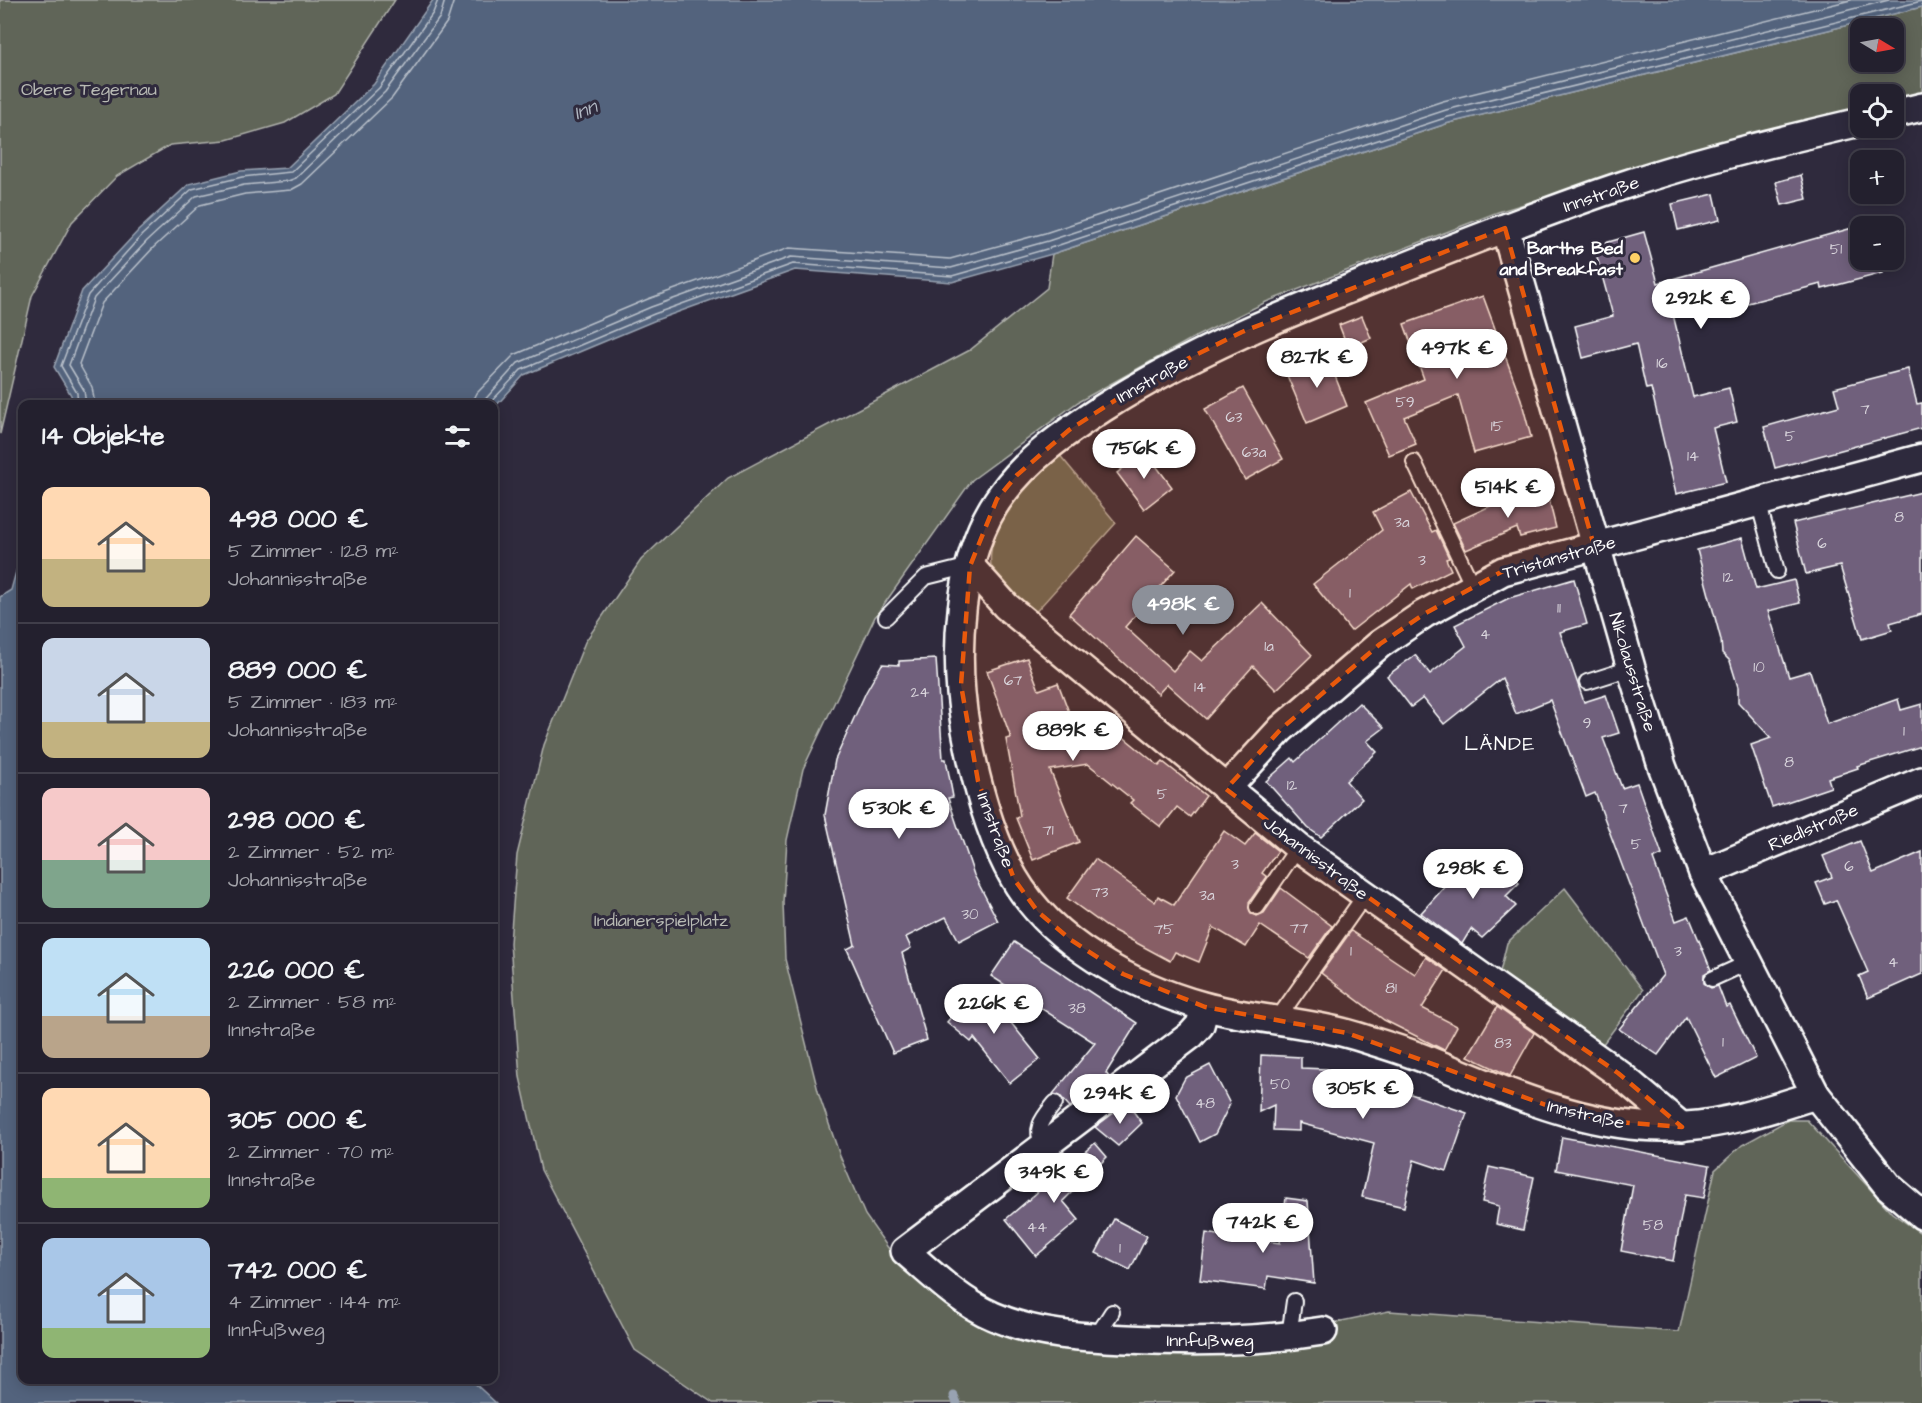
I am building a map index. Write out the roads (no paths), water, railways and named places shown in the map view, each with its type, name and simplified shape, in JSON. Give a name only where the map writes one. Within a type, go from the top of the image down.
[{"type":"street","points":[[1904,111],[1922,107]]},
{"type":"street","name":"Innstraße","points":[[1816,1095],[1748,1116],[1682,1127],[1618,1122],[1554,1108],[1492,1088],[1425,1059],[1347,1034],[1205,1007],[1123,974],[1071,940],[1038,912],[1014,879],[994,831],[978,781],[966,728],[961,686],[960,645],[970,566],[997,499],[1017,475],[1069,430],[1153,376],[1263,324],[1505,228],[1628,184],[1850,125]]},
{"type":"street","name":"Nikolausstraße","points":[[1505,228],[1594,546],[1662,766],[1703,873],[1816,1095]]},
{"type":"street","name":"Tristanstraße","points":[[1226,789],[1281,729],[1380,644],[1424,614],[1503,571],[1922,459]]},
{"type":"street","name":"Johannisstraße","points":[[970,566],[1006,606],[1298,847],[1618,1073],[1682,1127]]},
{"type":"street","name":"Riedlstraße","points":[[1703,873],[1922,781]]},
{"type":"street","points":[[1043,1145],[1191,1035],[1200,1025],[1205,1007]]},
{"type":"street","points":[[1816,1095],[1888,1186],[1922,1215]]},
{"type":"street","name":"Innfußweg","points":[[1043,1145],[905,1251],[954,1294],[991,1315],[1026,1328],[1068,1336],[1213,1342],[1323,1331]]},
{"type":"lane","points":[[1414,462],[1473,587]]},
{"type":"lane","points":[[1758,501],[1777,571]]},
{"type":"lane","points":[[886,617],[926,577],[970,566]]},
{"type":"lane","points":[[1587,681],[1631,668]]},
{"type":"lane","points":[[1257,907],[1298,847]]},
{"type":"lane","points":[[1276,1021],[1365,896]]},
{"type":"lane","points":[[1712,979],[1747,963]]},
{"type":"lane","points":[[1043,1145],[1038,1135],[1040,1122],[1055,1103]]},
{"type":"lane","points":[[1289,1336],[1294,1301]]},
{"type":"lane","points":[[1096,1337],[1112,1312]]},
{"type":"water","name":"Inn","points":[[433,0],[1922,0],[1922,7],[1877,18],[1850,18],[1850,25],[1449,123],[1052,254],[952,282],[795,270],[656,320],[524,375],[498,404],[498,400],[72,400],[54,367],[82,291],[138,231],[189,184],[241,171],[287,168],[374,84]]},
{"type":"water","points":[[18,565],[18,1384],[475,1384],[496,1403],[0,1403],[0,597],[11,590]]},
{"type":"waterway","points":[[954,1396],[957,1403]]},
{"type":"place","name":"Barths Bed and Breakfast","points":[[1635,258]]},
{"type":"district","name":"LÄNDE","points":[[1500,743]]},
{"type":"park label","name":"Obere Tegernau","points":[[89,89]]},
{"type":"park label","name":"Indianerspielplatz","points":[[661,920]]}]
